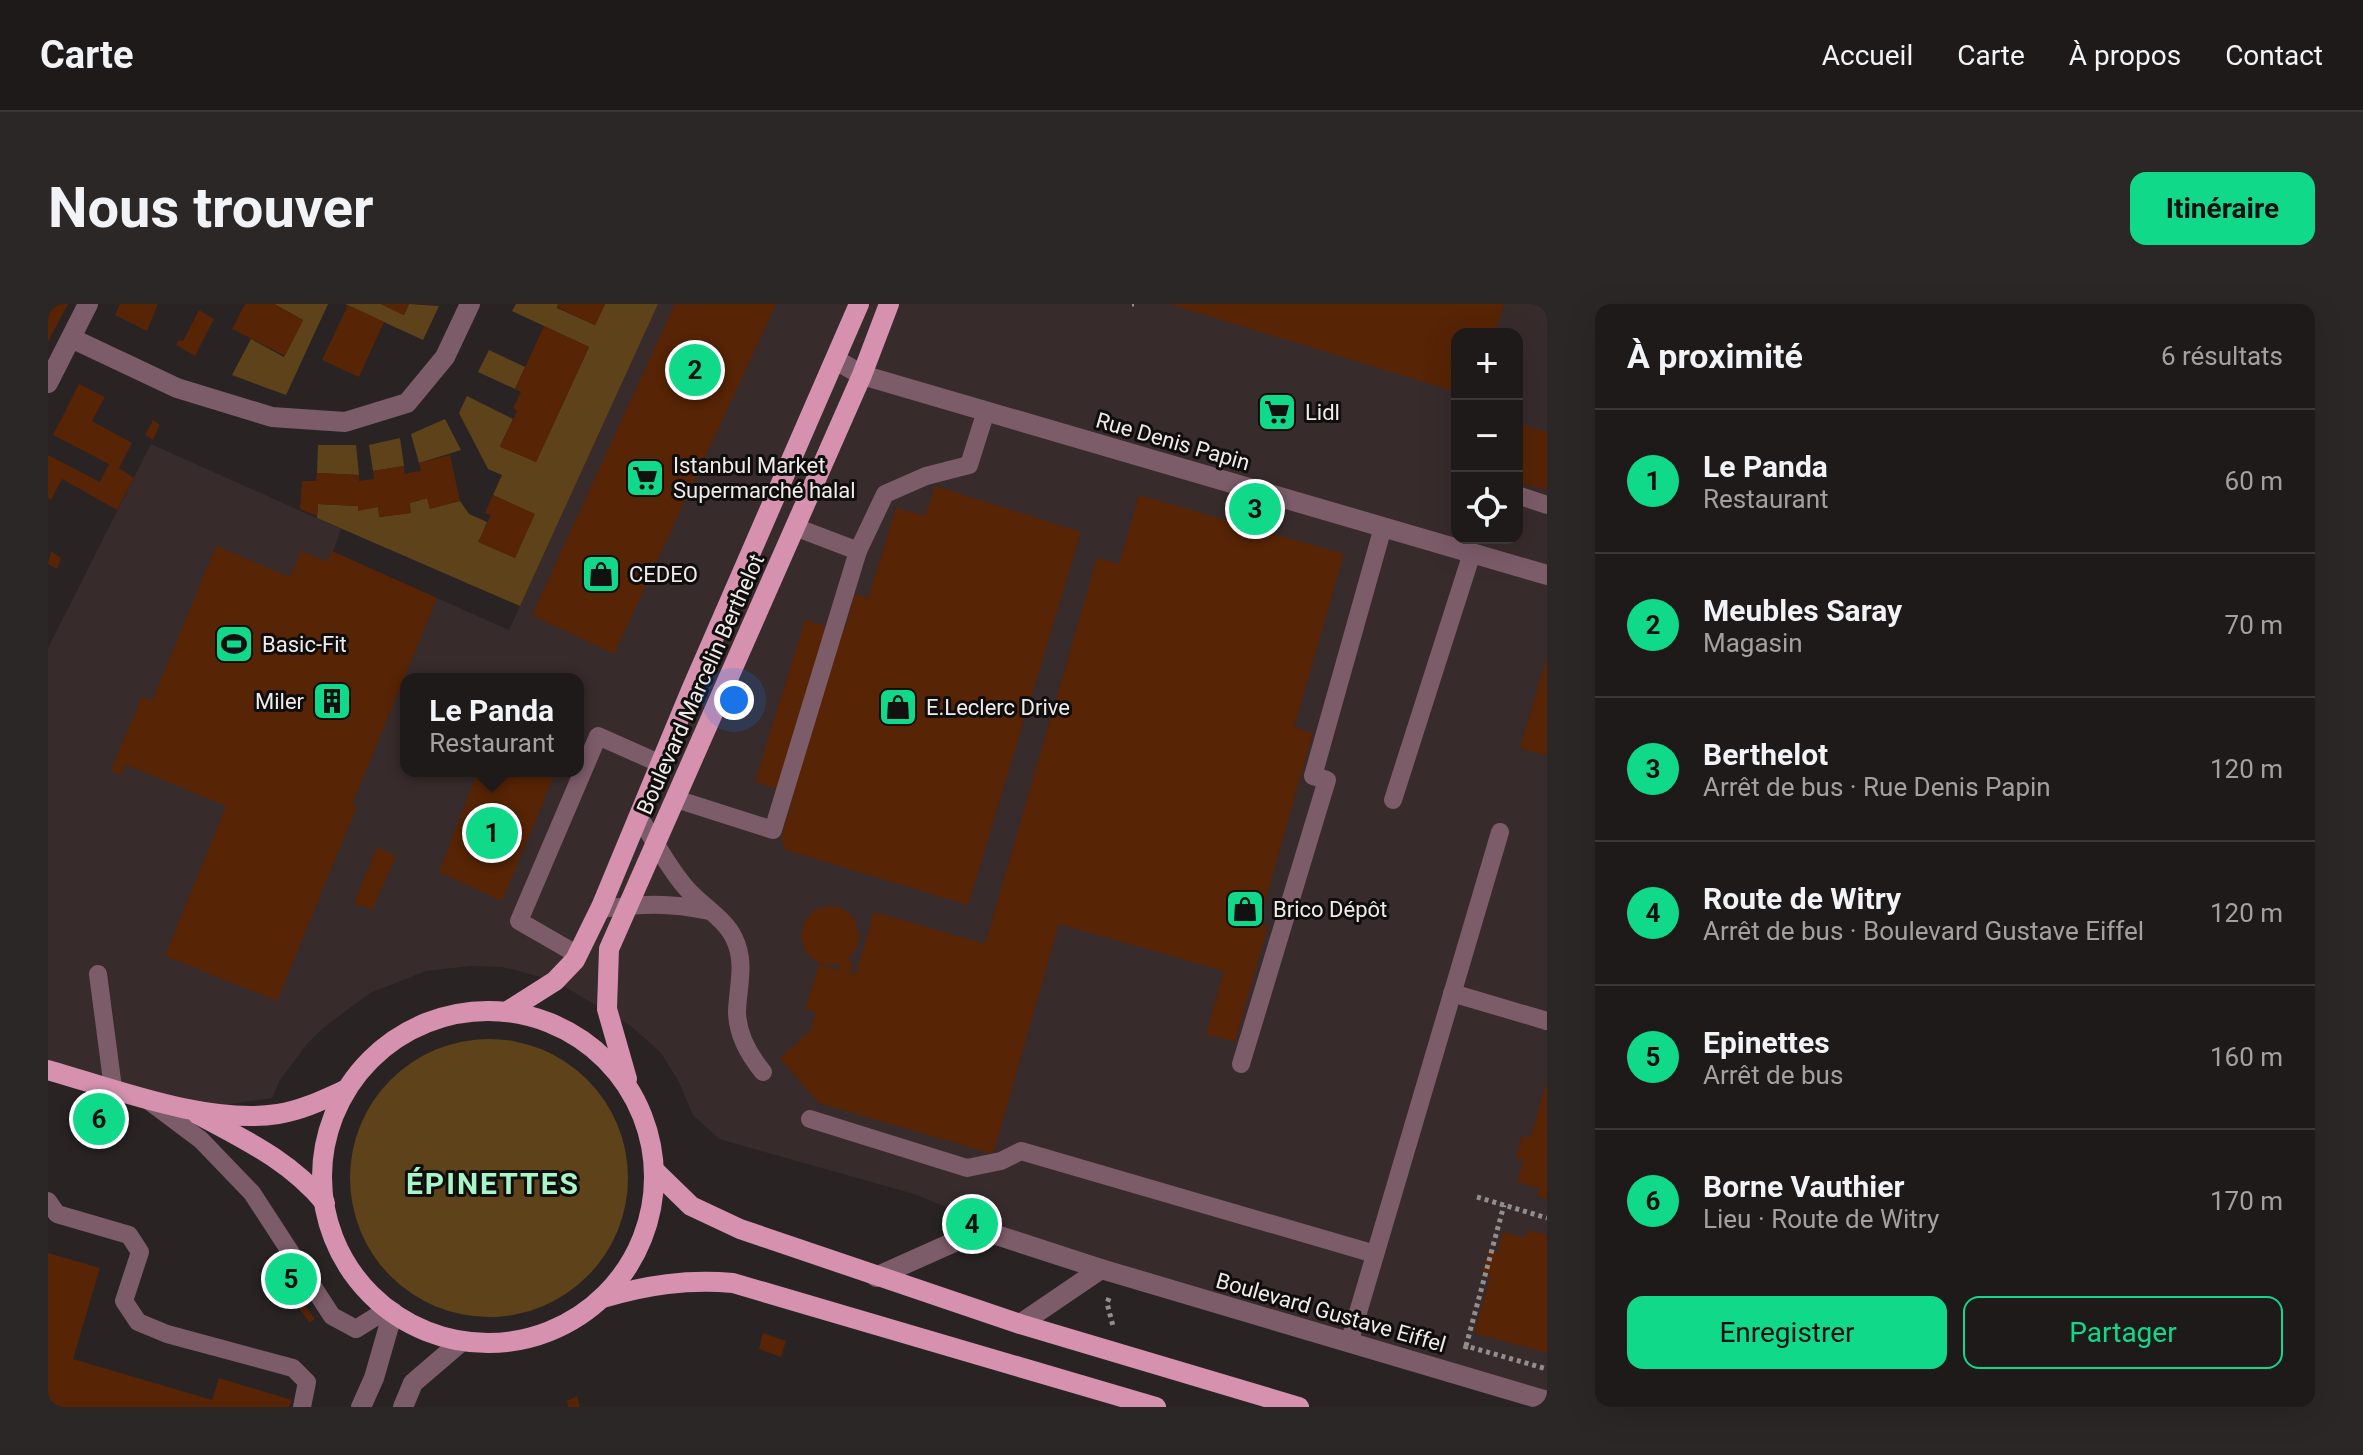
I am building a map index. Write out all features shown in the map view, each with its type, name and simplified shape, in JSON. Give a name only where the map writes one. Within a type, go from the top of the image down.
[{"type":"main road","name":"Boulevard Marcelin Berthelot","points":[[506,1012],[555,981],[578,955],[859,304]]},
{"type":"main road","name":"Boulevard Marcelin Berthelot","points":[[631,1091],[607,1009],[609,949],[862,375],[889,304]]},
{"type":"main road","points":[[506,1012],[535,1017],[573,1034],[606,1060],[631,1091],[647,1128],[654,1170],[652,1209],[645,1233],[626,1270],[603,1298],[577,1317],[536,1336],[502,1342],[462,1341],[424,1330],[390,1310],[366,1289],[349,1267],[333,1233],[325,1203],[325,1148],[347,1089],[372,1059],[411,1030],[436,1019],[463,1013],[506,1012]]},
{"type":"main road","points":[[48,1070],[190,1110],[251,1116],[276,1115],[305,1108],[347,1089]]},
{"type":"main road","points":[[190,1110],[289,1167],[325,1203]]},
{"type":"main road","points":[[654,1170],[691,1206],[712,1218],[876,1277],[1020,1324],[1299,1407]]},
{"type":"main road","points":[[603,1298],[668,1282],[700,1280],[733,1283],[1156,1407]]},
{"type":"street","points":[[48,383],[88,304]]},
{"type":"street","points":[[71,338],[177,388],[272,417],[345,422],[407,403],[445,357],[470,304]]},
{"type":"street","name":"Rue Denis Papin","points":[[836,360],[862,375],[1383,527],[1468,547],[1547,575]]},
{"type":"street","name":"Boulevard Gustave Eiffel","points":[[876,1277],[981,1230],[1101,1269],[1547,1401]]},
{"type":"street","points":[[1020,1324],[1101,1269]]},
{"type":"street","points":[[361,1407],[374,1378],[390,1310]]},
{"type":"street","points":[[403,1407],[413,1383],[462,1341]]},
{"type":"lane","points":[[676,799],[773,830],[858,551],[885,494],[926,476],[969,465],[986,411]]},
{"type":"lane","points":[[1523,497],[1547,505]]},
{"type":"lane","points":[[795,527],[858,551]]},
{"type":"lane","points":[[1241,1064],[1327,780],[1313,776],[1383,527]]},
{"type":"lane","points":[[1393,800],[1468,547]]},
{"type":"lane","points":[[584,769],[598,736],[661,764]]},
{"type":"lane","points":[[578,955],[519,921],[580,777]]},
{"type":"lane","points":[[639,817],[686,888],[734,938],[742,975],[737,1013],[742,1038],[750,1056],[763,1072]]},
{"type":"lane","points":[[1349,1343],[1500,832]]},
{"type":"lane","points":[[600,909],[678,904],[709,911]]},
{"type":"lane","points":[[98,974],[113,1088]]},
{"type":"lane","points":[[1452,993],[1547,1021]]},
{"type":"lane","points":[[144,1097],[201,1140],[252,1193],[332,1316],[356,1329],[390,1310]]},
{"type":"lane","points":[[810,1119],[967,1168],[1001,1161],[1021,1151],[1375,1254]]},
{"type":"lane","points":[[48,1201],[57,1214],[129,1235],[140,1252],[124,1301],[138,1322],[167,1334],[293,1368],[307,1382],[302,1407]]},
{"type":"path","points":[[1477,1197],[1547,1218]]},
{"type":"path","points":[[1466,1346],[1504,1205]]},
{"type":"shaded area","points":[[274,304],[328,304],[286,395],[232,375],[251,339],[284,357],[303,320]]},
{"type":"shaded area","points":[[345,304],[381,304],[404,315],[409,304],[439,306],[423,340]]},
{"type":"shaded area","points":[[516,304],[558,304],[557,308],[595,325],[605,304],[658,304],[520,606],[317,518],[318,504],[358,506],[358,510],[378,507],[380,517],[410,513],[410,503],[427,498],[430,508],[460,501],[469,514],[487,522],[479,542],[515,558],[534,514],[493,495],[502,475],[488,469],[459,413],[467,396],[513,419],[500,446],[536,462],[589,347],[512,311]]},
{"type":"shaded area","points":[[658,304],[1547,304],[1547,1401],[981,1230],[968,1216],[914,1194],[719,1139],[693,1115],[679,1082],[661,1053],[631,1026],[555,981],[503,967],[470,966],[426,971],[370,993],[307,1044],[280,1080],[272,1098],[190,1110],[48,1070],[48,648],[151,444],[341,529],[333,552],[509,630]]},
{"type":"shaded area","points":[[489,350],[525,367],[515,389],[478,372]]},
{"type":"shaded area","points":[[445,419],[461,450],[419,463],[411,434]]},
{"type":"shaded area","points":[[400,438],[404,466],[373,471],[369,445]]},
{"type":"shaded area","points":[[318,445],[356,445],[359,475],[317,473]]},
{"type":"shaded area","points":[[489,1039],[516,1042],[542,1050],[566,1063],[587,1080],[604,1101],[617,1125],[625,1151],[628,1178],[625,1205],[617,1231],[604,1255],[587,1276],[566,1293],[542,1306],[516,1314],[489,1317],[462,1314],[436,1306],[412,1293],[391,1276],[374,1255],[361,1231],[353,1205],[350,1178],[353,1151],[361,1125],[374,1101],[391,1080],[412,1063],[436,1050],[462,1042]]},
{"type":"building","points":[[48,304],[68,304],[48,342]]},
{"type":"building","points":[[120,304],[158,304],[147,331],[115,315]]},
{"type":"building","points":[[245,304],[274,304],[303,320],[285,356],[232,329]]},
{"type":"building","points":[[381,304],[409,304],[404,315]]},
{"type":"building","points":[[558,304],[605,304],[595,325],[557,307]]},
{"type":"building","points":[[675,304],[776,304],[614,654],[532,615]]},
{"type":"building","points":[[1169,304],[1504,304],[1497,328],[1451,328],[1451,390]]},
{"type":"building","points":[[348,305],[384,322],[359,377],[322,360]]},
{"type":"building","points":[[199,310],[214,319],[195,356],[176,345],[179,340],[183,341]]},
{"type":"building","points":[[544,326],[589,347],[536,462],[500,447],[517,411],[513,408],[521,392],[515,389]]},
{"type":"building","points":[[79,384],[105,397],[92,421],[132,443],[119,468],[134,478],[117,510],[62,479],[51,500],[48,498],[48,455],[100,482],[109,464],[53,435]]},
{"type":"building","points":[[153,420],[160,425],[153,440],[145,435]]},
{"type":"building","points":[[1523,426],[1547,432],[1547,490],[1523,484]]},
{"type":"building","points":[[450,455],[460,501],[430,509],[427,498],[410,503],[411,513],[379,517],[378,507],[358,511],[358,506],[318,504],[317,516],[300,509],[302,481],[316,481],[317,473],[359,475],[359,481],[374,479],[373,471],[404,466],[405,474],[421,471],[419,463]]},
{"type":"building","name":"E.Leclerc Drive","points":[[935,486],[1081,532],[968,905],[786,850],[781,838],[794,794],[755,782],[805,620],[844,632],[855,594],[868,598],[896,508],[925,516]]},
{"type":"building","points":[[493,495],[535,514],[515,558],[478,542],[491,515],[485,513]]},
{"type":"building","points":[[1139,495],[1344,554],[1294,727],[1313,733],[1259,923],[1268,926],[1235,1042],[1206,1034],[1224,971],[1059,924],[993,1154],[819,1103],[780,1058],[810,1031],[816,1012],[805,1009],[819,964],[840,970],[841,967],[816,961],[805,951],[801,936],[804,922],[813,911],[827,906],[841,908],[853,916],[860,937],[855,951],[848,958],[853,966],[850,973],[856,974],[874,912],[985,944],[1097,558],[1119,564]]},
{"type":"building","name":"Miler","points":[[216,546],[290,577],[301,551],[327,562],[332,551],[437,598],[406,673],[400,673],[400,688],[352,804],[357,806],[277,1001],[165,956],[226,806],[125,764],[121,775],[111,770],[142,697],[152,701]]},
{"type":"building","points":[[51,551],[61,558],[57,569],[48,564]]},
{"type":"building","points":[[1547,660],[1547,756],[1520,748]]},
{"type":"building","points":[[476,777],[554,777],[502,901],[439,872]]},
{"type":"building","points":[[377,847],[396,856],[372,910],[354,903]]},
{"type":"building","points":[[1547,1081],[1547,1199],[1537,1196],[1539,1188],[1517,1182],[1524,1160],[1516,1158],[1522,1136],[1530,1138]]},
{"type":"building","points":[[1528,1230],[1547,1235],[1547,1353],[1474,1333],[1491,1275],[1482,1273],[1489,1251],[1497,1253],[1503,1232],[1525,1238]]},
{"type":"building","points":[[48,1253],[100,1268],[73,1359],[212,1400],[219,1378],[292,1400],[289,1407],[48,1407]]},
{"type":"building","points":[[303,1303],[315,1319],[310,1323],[298,1307]]},
{"type":"building","points":[[763,1333],[786,1341],[781,1357],[759,1349]]},
{"type":"building","points":[[577,1396],[580,1407],[568,1407],[567,1401]]},
{"type":"place","name":"Meubles Saray","points":[[695,370]]},
{"type":"place","name":"Lidl","points":[[1277,412]]},
{"type":"place","name":"Istanbul Market Supermarché halal","points":[[645,478]]},
{"type":"place","name":"Berthelot","points":[[1255,509]]},
{"type":"place","name":"CEDEO","points":[[601,574]]},
{"type":"place","name":"Basic-Fit","points":[[234,644]]},
{"type":"place","name":"Miler","points":[[332,701]]},
{"type":"place","name":"E.Leclerc Drive","points":[[898,707]]},
{"type":"place","name":"Le Panda","points":[[492,833]]},
{"type":"place","name":"Brico Dépôt","points":[[1245,909]]},
{"type":"place","name":"Borne Vauthier","points":[[99,1119]]},
{"type":"place","name":"Route de Witry","points":[[972,1224]]},
{"type":"place","name":"Epinettes","points":[[291,1279]]},
{"type":"district","name":"ÉPINETTES","points":[[493,1184]]}]
